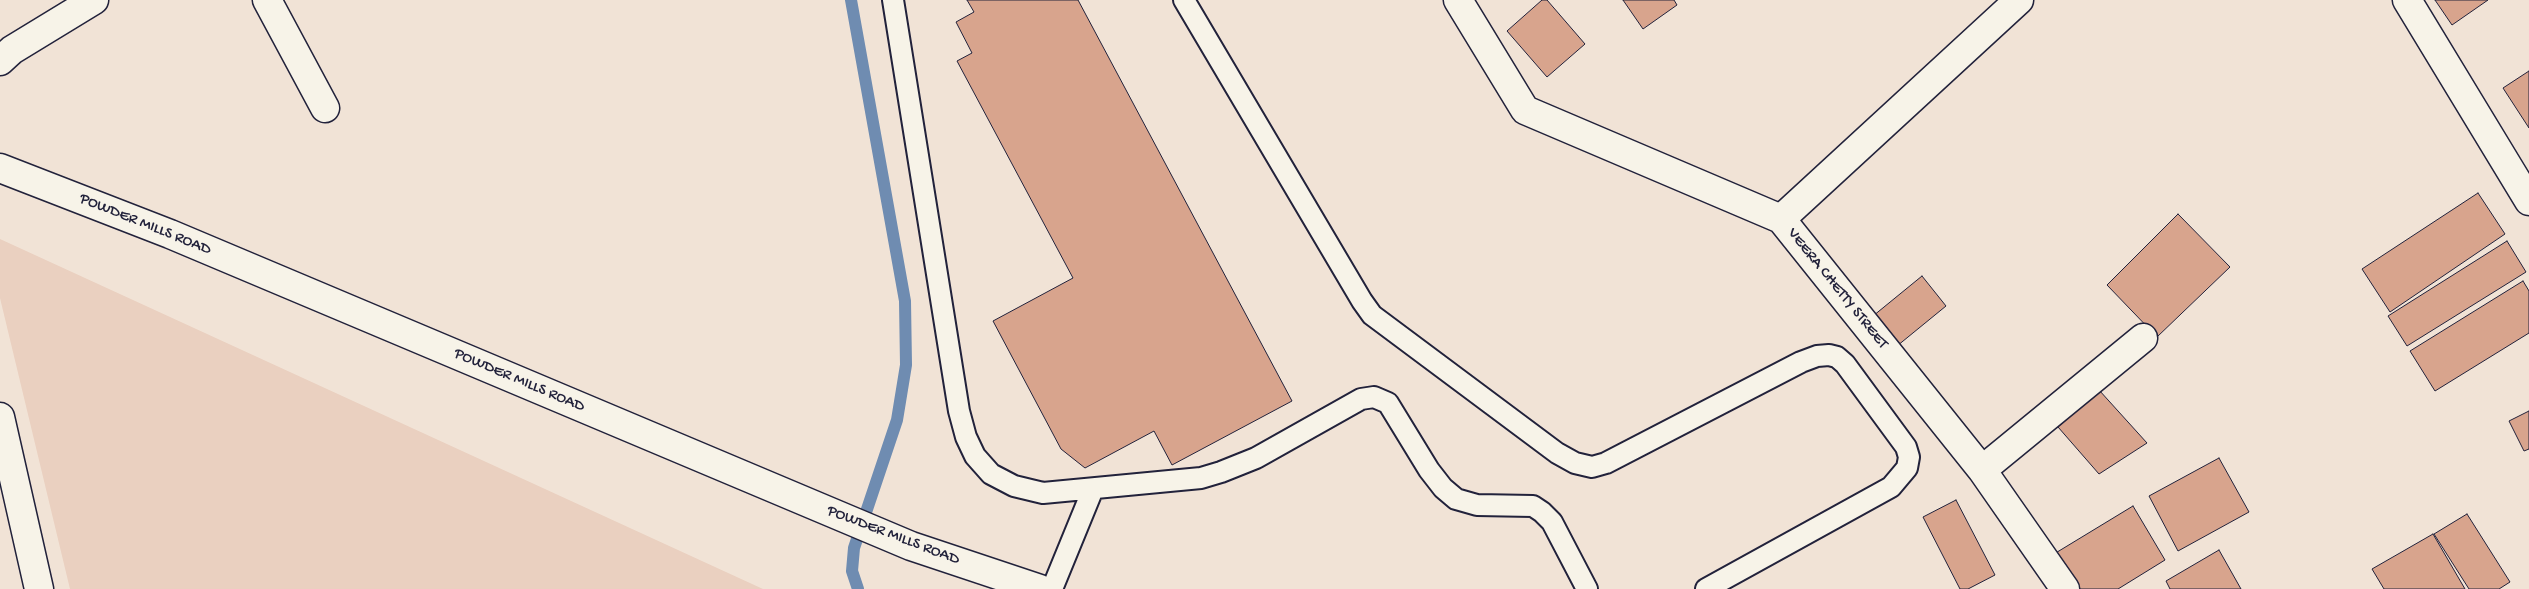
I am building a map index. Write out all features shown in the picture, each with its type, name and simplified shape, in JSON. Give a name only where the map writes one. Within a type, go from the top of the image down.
[{"type":"street","points":[[4,50],[94,0]]},
{"type":"street","points":[[267,0],[324,108]]},
{"type":"street","name":"VEERA CHETTY STREET","points":[[1458,0],[1525,110],[1781,219],[1982,470],[2065,589]]},
{"type":"street","points":[[1781,219],[2019,0]]},
{"type":"street","points":[[2407,0],[2529,201]]},
{"type":"street","name":"POWDER MILLS ROAD","points":[[0,168],[170,234],[911,546],[1040,589]]},
{"type":"street","points":[[1982,470],[2143,338]]},
{"type":"street","points":[[0,417],[39,589]]},
{"type":"lane","points":[[892,0],[958,411],[966,437],[975,456],[991,474],[1014,486],[1044,494],[1170,482],[1221,472],[1256,458],[1360,399],[1374,397],[1388,403],[1429,470],[1443,488],[1456,498],[1478,505],[1515,504],[1533,506],[1542,512],[1552,522],[1587,589]]},
{"type":"lane","points":[[1184,0],[1362,302],[1372,315],[1557,453],[1575,463],[1592,467],[1606,463],[1801,362],[1817,356],[1830,355],[1838,357],[1906,448],[1909,457],[1907,468],[1891,487],[1706,589]]},
{"type":"lane","points":[[1052,589],[1093,489]]},
{"type":"shaded area","points":[[0,239],[763,589],[70,589],[0,298]]},
{"type":"building","points":[[967,0],[1078,0],[1292,401],[1172,465],[1154,431],[1085,468],[1061,449],[993,321],[1073,278],[957,61],[972,53],[956,22],[974,12]]},
{"type":"building","points":[[1542,0],[1547,0],[1585,44],[1547,77],[1507,31]]},
{"type":"building","points":[[1623,0],[1674,0],[1677,5],[1643,29]]},
{"type":"building","points":[[2435,0],[2488,0],[2452,25]]},
{"type":"building","points":[[2529,71],[2529,128],[2503,88]]},
{"type":"building","points":[[2478,193],[2505,234],[2390,312],[2362,269]]},
{"type":"building","points":[[2178,214],[2230,267],[2157,337],[2107,285]]},
{"type":"building","points":[[2507,241],[2526,272],[2407,346],[2388,316]]},
{"type":"building","points":[[1922,276],[1946,306],[1897,346],[1873,316]]},
{"type":"building","points":[[2523,281],[2529,291],[2529,333],[2435,391],[2410,351]]},
{"type":"building","points":[[2099,390],[2147,443],[2099,474],[2058,427]]},
{"type":"building","points":[[2529,411],[2529,449],[2524,451],[2509,421]]},
{"type":"building","points":[[2219,458],[2249,512],[2178,551],[2149,496]]},
{"type":"building","points":[[1956,500],[1995,575],[1968,589],[1960,589],[1923,517]]},
{"type":"building","points":[[2133,506],[2165,560],[2118,589],[2069,589],[2049,557]]},
{"type":"building","points":[[2467,514],[2510,582],[2499,589],[2469,589],[2434,534]]},
{"type":"building","points":[[2433,534],[2465,589],[2384,589],[2372,569]]},
{"type":"building","points":[[2219,550],[2241,589],[2170,589],[2166,581]]},
{"type":"waterway","points":[[851,0],[905,301],[906,365],[897,420],[854,548],[852,571],[858,589]]}]
